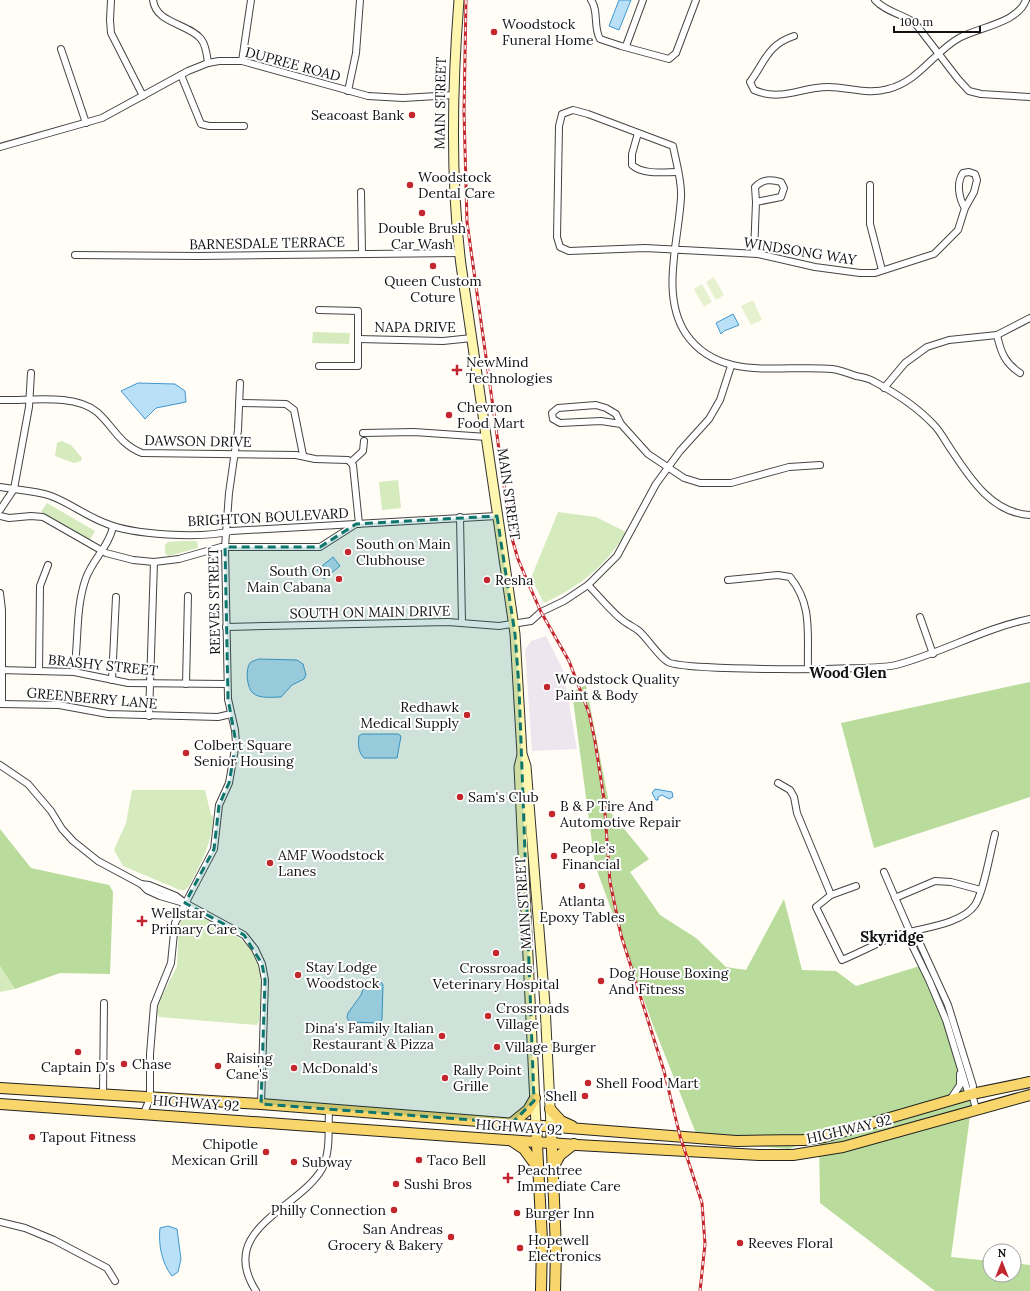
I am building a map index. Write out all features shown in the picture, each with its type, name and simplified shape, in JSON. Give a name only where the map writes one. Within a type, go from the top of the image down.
[{"type":"main road","name":"MAIN STREET","points":[[459,0],[454,95],[454,192],[460,253],[516,642],[522,754],[526,766],[544,998],[553,1168],[556,1250],[555,1291]]},
{"type":"main road","name":"MAIN STREET","points":[[522,754],[519,767],[520,800],[539,1169],[542,1250],[541,1291]]},
{"type":"main road","name":"HIGHWAY 92","points":[[0,1088],[329,1108],[736,1140],[804,1140],[824,1137],[972,1094],[1030,1082]]},
{"type":"main road","name":"HIGHWAY 92","points":[[0,1104],[552,1143],[794,1155],[843,1148],[976,1109],[1030,1095]]},
{"type":"main road","points":[[512,1123],[528,1110],[535,1098]]},
{"type":"main road","points":[[550,1109],[561,1120],[577,1128]]},
{"type":"main road","points":[[510,1140],[524,1149],[539,1169]]},
{"type":"main road","points":[[736,1140],[736,1153]]},
{"type":"main road","points":[[553,1168],[560,1155],[574,1144]]},
{"type":"street","points":[[111,0],[112,33],[143,96]]},
{"type":"street","points":[[153,0],[158,11],[165,18],[189,30],[200,38],[206,50],[208,63]]},
{"type":"street","points":[[242,61],[250,0]]},
{"type":"street","points":[[348,91],[356,53],[360,0]]},
{"type":"street","points":[[626,46],[643,0]]},
{"type":"street","points":[[593,1],[597,32],[600,39],[665,58],[673,57],[696,0]]},
{"type":"street","points":[[875,0],[882,8],[907,17],[915,23],[969,91],[981,94],[1030,97]]},
{"type":"street","points":[[794,36],[776,45],[766,54],[750,82],[754,90],[774,96],[826,87],[872,92],[889,89],[915,76],[957,40],[972,31],[1005,20],[1016,14],[1026,0]]},
{"type":"street","points":[[61,49],[86,123]]},
{"type":"street","name":"DUPREE ROAD","points":[[0,147],[86,123],[112,114],[180,75],[208,63],[232,60],[242,61],[368,96],[391,98],[454,95]]},
{"type":"street","points":[[180,75],[201,124],[209,126],[244,126]]},
{"type":"street","name":"WINDSONG WAY","points":[[965,208],[961,198],[959,181],[963,173],[969,172],[975,174],[977,180],[974,192],[965,208],[958,230],[934,254],[875,273],[860,273],[815,267],[754,253],[676,250],[646,248],[569,251],[560,247],[557,238],[559,126],[562,114],[573,110],[588,114],[673,146],[681,196],[676,250],[673,284],[675,310],[686,334],[705,355],[731,366],[754,368],[833,369],[872,380],[915,409],[935,426],[971,480],[996,505],[1030,515]]},
{"type":"street","points":[[638,133],[632,154],[632,165],[637,170],[677,172]]},
{"type":"street","points":[[754,253],[756,202],[755,187],[760,182],[771,180],[781,182],[784,188],[781,197],[756,202]]},
{"type":"street","points":[[870,185],[870,224],[882,270]]},
{"type":"street","points":[[361,192],[362,254]]},
{"type":"street","name":"BARNESDALE TERRACE","points":[[76,255],[198,256],[460,253]]},
{"type":"street","points":[[319,310],[358,311],[358,366],[319,366]]},
{"type":"street","points":[[884,388],[905,363],[926,347],[949,340],[997,335],[1030,318]]},
{"type":"street","points":[[997,335],[999,347],[1008,365],[1020,373]]},
{"type":"street","name":"NAPA DRIVE","points":[[358,339],[443,341],[472,338]]},
{"type":"street","name":"SOUTH ON MAIN DRIVE","points":[[226,627],[448,622],[492,626],[530,621],[541,612],[569,598],[588,585],[617,556],[651,492],[667,468],[709,419],[720,400],[731,366]]},
{"type":"street","points":[[0,510],[14,489],[29,401],[31,373]]},
{"type":"street","name":"REEVES STREET","points":[[150,1098],[150,1054],[154,1005],[168,976],[173,952],[175,923],[214,849],[219,806],[229,783],[236,743],[236,730],[231,714],[227,684],[225,547],[240,383]]},
{"type":"street","name":"DAWSON DRIVE","points":[[0,400],[61,400],[87,406],[97,412],[124,443],[132,449],[142,453],[303,456],[315,459],[344,459],[351,462]]},
{"type":"street","points":[[239,403],[286,404],[294,410],[303,456]]},
{"type":"street","points":[[621,424],[601,420],[560,424],[553,419],[552,413],[558,408],[601,406],[616,414],[621,424],[640,446],[667,468],[692,481],[721,484],[741,481],[789,467],[820,465]]},
{"type":"street","points":[[363,433],[414,432],[487,437]]},
{"type":"street","points":[[0,516],[9,518],[31,516],[43,518],[101,551],[124,559],[154,562],[174,561],[215,548],[225,547],[320,547],[358,524],[353,465],[351,462],[361,453],[364,441]]},
{"type":"street","name":"BRIGHTON BOULEVARD","points":[[0,487],[50,496],[94,519],[113,527],[135,531],[167,533],[226,533],[460,517],[497,516]]},
{"type":"street","points":[[460,517],[462,623]]},
{"type":"street","points":[[74,672],[78,608],[86,578],[109,539],[113,527]]},
{"type":"street","points":[[149,716],[154,562]]},
{"type":"street","points":[[39,671],[40,586],[48,565]]},
{"type":"street","points":[[728,580],[778,575],[790,577],[800,591],[807,607],[808,668]]},
{"type":"street","points":[[588,585],[622,620],[639,631],[667,662],[679,666],[725,669],[867,669],[894,666],[933,654],[1008,623],[1030,619]]},
{"type":"street","points":[[0,593],[2,610],[1,704]]},
{"type":"street","points":[[186,684],[188,596]]},
{"type":"street","points":[[112,680],[116,597]]},
{"type":"street","points":[[920,617],[933,654]]},
{"type":"street","name":"BRASHY STREET","points":[[1,670],[74,672],[128,683],[227,684]]},
{"type":"street","name":"GREENBERRY LANE","points":[[1,704],[59,705],[108,714],[149,716],[218,717],[231,714]]},
{"type":"street","points":[[0,765],[28,784],[48,808],[62,829],[73,841],[98,861],[141,884],[149,885],[176,896],[185,903],[244,935],[255,949],[262,964],[265,980],[261,1104]]},
{"type":"street","points":[[778,783],[790,790],[794,797],[797,814],[831,895]]},
{"type":"street","points":[[856,886],[831,895],[816,907],[842,960],[910,932],[958,919],[975,905],[981,890],[995,834]]},
{"type":"street","points":[[884,872],[910,932],[916,935],[948,1005],[973,1086],[972,1094],[976,1109]]},
{"type":"street","points":[[895,898],[935,881],[951,882],[981,890]]},
{"type":"street","points":[[910,932],[908,937],[946,1020],[960,1070],[967,1089],[972,1094]]},
{"type":"street","points":[[103,1094],[104,1003]]},
{"type":"street","points":[[950,1101],[960,1085],[960,1070]]},
{"type":"street","points":[[144,1113],[150,1098]]},
{"type":"street","points":[[256,1291],[247,1274],[245,1258],[248,1245],[256,1232],[307,1186],[322,1170],[326,1156],[329,1108]]},
{"type":"street","points":[[0,1222],[25,1228],[54,1240],[107,1268],[115,1281]]},
{"type":"highlighted area","points":[[497,516],[515,634],[519,687],[534,1101],[512,1123],[261,1104],[265,980],[262,964],[244,935],[185,903],[214,849],[219,805],[229,783],[236,743],[228,699],[225,547],[320,547],[356,524]]},
{"type":"shaded area","name":"Woodstock Quality Paint & Body","points":[[546,636],[563,670],[577,749],[532,751],[525,650],[531,641]]},
{"type":"green space","points":[[714,277],[724,295],[716,300],[706,282]]},
{"type":"green space","points":[[702,284],[712,302],[704,307],[694,289]]},
{"type":"green space","points":[[753,300],[762,320],[751,325],[741,306]]},
{"type":"green space","points":[[313,332],[350,333],[349,344],[312,343]]},
{"type":"green space","points":[[61,441],[71,445],[82,458],[81,461],[74,463],[55,456],[57,443]]},
{"type":"green space","points":[[398,480],[401,508],[382,510],[379,482]]},
{"type":"green space","points":[[47,503],[95,531],[90,540],[41,512]]},
{"type":"green space","points":[[558,512],[596,517],[626,532],[609,555],[591,574],[569,590],[544,603],[531,578]]},
{"type":"green space","points":[[197,541],[198,548],[168,556],[165,553],[165,545],[168,542]]},
{"type":"green space","points":[[1030,682],[1030,797],[874,848],[841,723]]},
{"type":"green space","points":[[586,685],[611,813],[649,859],[630,872],[660,915],[696,938],[726,967],[746,970],[784,899],[802,970],[836,971],[856,986],[929,963],[973,1094],[951,1257],[982,1260],[982,1283],[1022,1283],[1022,1264],[1030,1265],[1030,1291],[935,1291],[820,1203],[819,1137],[789,1149],[699,1141],[653,1025],[595,865],[572,692]]},
{"type":"green space","points":[[132,790],[205,790],[211,815],[213,816],[211,835],[202,860],[189,886],[185,890],[180,890],[123,866],[114,850],[126,823]]},
{"type":"green space","points":[[0,829],[31,868],[109,885],[113,892],[110,974],[60,973],[15,989],[0,966]]},
{"type":"green space","points":[[186,911],[191,911],[231,932],[248,947],[255,956],[259,966],[261,979],[259,1021],[257,1025],[159,1017],[157,1013],[160,1000],[177,966],[179,925]]},
{"type":"green space","points":[[0,966],[15,989],[0,992]]},
{"type":"water","points":[[619,0],[631,0],[619,30],[609,26]]},
{"type":"water","points":[[733,314],[739,325],[724,331],[721,334],[716,323]]},
{"type":"water","points":[[138,383],[175,384],[185,391],[186,402],[156,408],[145,419],[121,391]]},
{"type":"water","points":[[333,557],[340,566],[324,579],[317,570]]},
{"type":"water","points":[[259,659],[297,660],[303,664],[306,675],[304,679],[292,685],[281,697],[256,695],[249,687],[247,674],[250,663]]},
{"type":"water","points":[[362,734],[398,734],[401,736],[397,758],[364,758],[360,751],[359,745],[359,736]]},
{"type":"water","points":[[655,789],[672,792],[673,797],[669,799],[662,795],[658,797],[658,800],[656,800],[652,793]]},
{"type":"water","points":[[373,980],[381,982],[383,985],[382,1019],[380,1023],[349,1022],[347,1017],[348,1013],[361,995],[365,984]]},
{"type":"water","points":[[168,1226],[177,1229],[181,1259],[178,1272],[172,1276],[163,1260],[160,1241],[160,1228]]},
{"type":"railway","points":[[466,0],[464,112],[467,222],[511,535],[518,559],[529,585],[541,612],[569,661],[589,713],[604,799],[610,882],[621,935],[664,1071],[680,1136],[702,1203],[705,1244],[700,1291]]},
{"type":"place","name":"Woodstock Funeral Home","points":[[494,32]]},
{"type":"place","name":"Seacoast Bank","points":[[412,115]]},
{"type":"place","name":"Woodstock Dental Care","points":[[410,185]]},
{"type":"place","name":"Double Brush Car Wash","points":[[422,213]]},
{"type":"place","name":"Queen Custom Coture","points":[[433,266]]},
{"type":"place","name":"NewMind Technologies","points":[[457,370]]},
{"type":"place","name":"Chevron Food Mart","points":[[449,415]]},
{"type":"place","name":"South on Main Clubhouse","points":[[348,552]]},
{"type":"place","name":"South On Main Cabana","points":[[339,579]]},
{"type":"place","name":"Resha","points":[[487,580]]},
{"type":"place","name":"Woodstock Quality Paint & Body","points":[[547,687]]},
{"type":"place","name":"Redhawk Medical Supply","points":[[467,715]]},
{"type":"place","name":"Colbert Square Senior Housing","points":[[186,753]]},
{"type":"place","name":"Sam's Club","points":[[460,797]]},
{"type":"place","name":"B & P Tire And Automotive Repair","points":[[552,814]]},
{"type":"place","name":"People's Financial","points":[[554,856]]},
{"type":"place","name":"AMF Woodstock Lanes","points":[[270,863]]},
{"type":"place","name":"Atlanta Epoxy Tables","points":[[582,886]]},
{"type":"place","name":"Wellstar Primary Care","points":[[142,921]]},
{"type":"place","name":"Crossroads Veterinary Hospital","points":[[496,953]]},
{"type":"place","name":"Stay Lodge Woodstock","points":[[298,975]]},
{"type":"place","name":"Dog House Boxing And Fitness","points":[[601,981]]},
{"type":"place","name":"Crossroads Village","points":[[488,1016]]},
{"type":"place","name":"Dina's Family Italian Restaurant & Pizza","points":[[442,1036]]},
{"type":"place","name":"Village Burger","points":[[497,1047]]},
{"type":"place","name":"Captain D's","points":[[78,1052]]},
{"type":"place","name":"Chase","points":[[124,1064]]},
{"type":"place","name":"Raising Cane's","points":[[218,1066]]},
{"type":"place","name":"McDonald's","points":[[294,1068]]},
{"type":"place","name":"Rally Point Grille","points":[[445,1078]]},
{"type":"place","name":"Shell Food Mart","points":[[588,1083]]},
{"type":"place","name":"Shell","points":[[585,1096]]},
{"type":"place","name":"Tapout Fitness","points":[[32,1137]]},
{"type":"place","name":"Chipotle Mexican Grill","points":[[266,1152]]},
{"type":"place","name":"Taco Bell","points":[[419,1160]]},
{"type":"place","name":"Subway","points":[[294,1162]]},
{"type":"place","name":"Peachtree Immediate Care","points":[[508,1178]]},
{"type":"place","name":"Sushi Bros","points":[[396,1184]]},
{"type":"place","name":"Philly Connection","points":[[394,1210]]},
{"type":"place","name":"Burger Inn","points":[[517,1213]]},
{"type":"place","name":"San Andreas Grocery & Bakery","points":[[451,1237]]},
{"type":"place","name":"Reeves Floral","points":[[740,1243]]},
{"type":"place","name":"Hopewell Electronics","points":[[520,1248]]},
{"type":"district","name":"Wood Glen","points":[[848,673]]},
{"type":"district","name":"Skyridge","points":[[892,937]]}]
